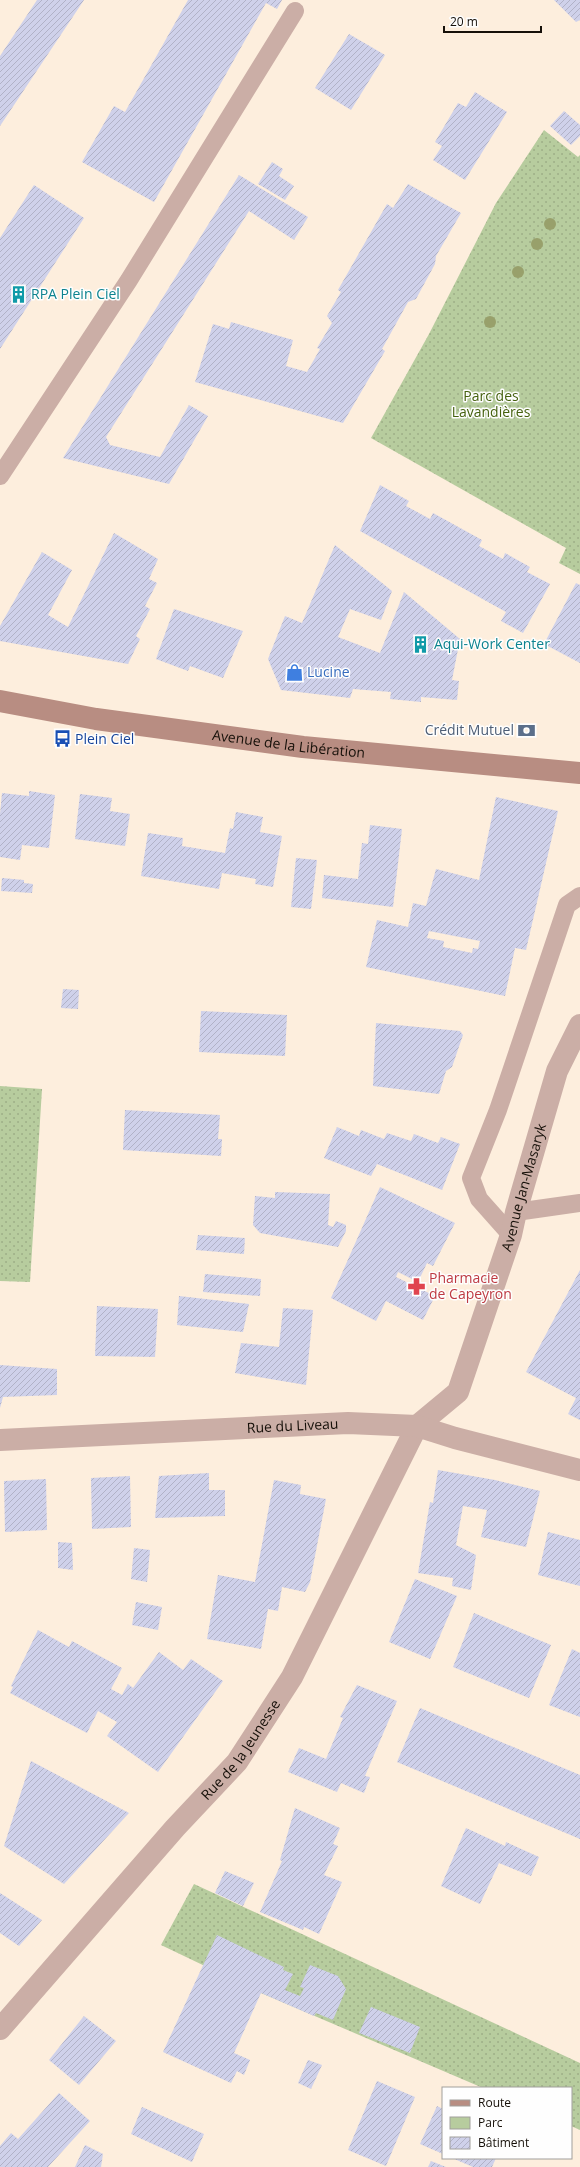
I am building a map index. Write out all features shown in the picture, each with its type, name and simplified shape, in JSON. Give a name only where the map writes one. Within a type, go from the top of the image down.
[{"type":"main road","name":"Avenue de la Libération","points":[[0,701],[96,719],[303,747],[580,774]]},
{"type":"street","name":"Avenue Jan-Masaryk","points":[[417,1426],[458,1392],[511,1235],[516,1212],[557,1071],[580,1025]]},
{"type":"street","name":"Rue du Liveau","points":[[0,1440],[348,1423],[417,1426],[455,1438],[580,1470]]},
{"type":"street","name":"Rue de la Jeunesse","points":[[0,2029],[175,1828],[237,1762],[292,1677],[417,1426]]},
{"type":"lane","points":[[0,476],[130,280],[295,11]]},
{"type":"lane","points":[[511,1235],[479,1199],[471,1178],[494,1123],[567,905],[580,896]]},
{"type":"lane","points":[[516,1212],[580,1203]]},
{"type":"green space","name":"Parc des Lavandières","points":[[544,130],[578,157],[580,155],[580,574],[559,563],[566,548],[371,438],[429,334],[496,203]]},
{"type":"green space","points":[[0,1086],[42,1089],[30,1282],[0,1281]]},
{"type":"green space","points":[[194,1884],[580,2063],[580,2130],[572,2126],[572,2087],[481,2087],[261,1993],[161,1945]]},
{"type":"building","points":[[37,0],[84,0],[0,126],[0,56]]},
{"type":"building","points":[[188,0],[282,0],[277,9],[266,3],[154,202],[82,162],[114,106],[125,112]]},
{"type":"building","points":[[554,0],[580,0],[580,20],[576,22]]},
{"type":"building","points":[[349,34],[385,55],[351,110],[315,88]]},
{"type":"building","points":[[475,92],[507,112],[465,180],[433,160],[442,146],[435,142],[458,103],[466,107]]},
{"type":"building","points":[[564,111],[580,125],[580,136],[571,145],[550,126]]},
{"type":"building","points":[[272,162],[283,169],[279,176],[294,186],[285,200],[258,184]]},
{"type":"building","points":[[239,175],[308,217],[294,240],[249,211],[106,437],[110,445],[160,457],[189,405],[208,416],[169,484],[63,458]]},
{"type":"building","points":[[408,184],[461,213],[436,256],[435,264],[416,299],[408,302],[382,349],[385,351],[343,423],[195,382],[213,324],[229,329],[231,322],[293,340],[286,366],[307,372],[320,349],[317,348],[332,323],[327,316],[341,292],[338,290],[387,204],[393,208]]},
{"type":"building","name":"RPA Plein Ciel","points":[[34,185],[84,218],[0,349],[0,238]]},
{"type":"building","points":[[380,485],[409,501],[406,506],[430,519],[433,513],[482,540],[479,546],[503,559],[505,553],[530,567],[527,572],[550,584],[523,633],[501,621],[506,612],[360,531]]},
{"type":"building","points":[[114,533],[158,559],[149,579],[157,583],[145,606],[150,609],[136,636],[140,639],[128,664],[0,641],[0,626],[42,552],[72,570],[48,615],[68,627]]},
{"type":"building","points":[[335,545],[392,591],[381,620],[350,609],[338,637],[380,653],[404,592],[460,639],[452,680],[459,681],[457,700],[421,697],[421,702],[390,699],[391,692],[353,689],[350,698],[281,690],[268,659],[285,616],[302,623]]},
{"type":"building","points":[[576,583],[580,585],[580,663],[544,644]]},
{"type":"building","points":[[174,609],[243,631],[223,678],[190,666],[188,671],[156,659]]},
{"type":"building","points":[[29,791],[55,795],[49,848],[22,845],[20,860],[0,857],[0,814],[2,793],[29,796]]},
{"type":"building","points":[[80,794],[112,798],[110,811],[130,814],[125,846],[75,839]]},
{"type":"building","points":[[496,797],[558,811],[526,950],[515,948],[505,996],[366,967],[377,920],[408,927],[413,903],[426,906],[436,869],[479,880]],"holes":[[[429,931],[480,941],[478,949],[473,948],[472,953],[443,947],[444,941],[427,938]]]},
{"type":"building","points":[[236,812],[263,817],[260,832],[282,836],[273,887],[255,884],[256,879],[222,873],[219,889],[141,876],[148,833],[183,838],[182,846],[225,853],[230,828],[233,829]]},
{"type":"building","points":[[370,825],[402,829],[393,907],[322,898],[324,875],[358,879],[362,843],[368,844]]},
{"type":"building","points":[[296,858],[317,860],[311,909],[291,907]]},
{"type":"building","points":[[2,878],[24,880],[24,883],[33,884],[32,893],[1,891]]},
{"type":"building","points":[[63,989],[79,990],[78,1009],[61,1008]]},
{"type":"building","points":[[201,1011],[287,1015],[285,1056],[199,1052]]},
{"type":"building","points":[[376,1023],[460,1031],[463,1035],[452,1067],[446,1071],[439,1094],[373,1086]]},
{"type":"building","points":[[125,1110],[220,1115],[218,1139],[222,1139],[221,1156],[123,1150]]},
{"type":"building","points":[[337,1127],[359,1136],[361,1130],[384,1139],[387,1133],[411,1141],[414,1134],[438,1143],[441,1137],[460,1144],[442,1190],[377,1164],[371,1176],[324,1158]]},
{"type":"building","points":[[380,1187],[455,1223],[433,1266],[427,1263],[418,1282],[398,1272],[396,1277],[435,1296],[423,1320],[386,1301],[376,1321],[331,1298]]},
{"type":"building","points":[[275,1192],[330,1194],[328,1225],[333,1227],[336,1221],[346,1225],[346,1231],[338,1247],[260,1233],[253,1225],[255,1196],[275,1198]]},
{"type":"building","points":[[198,1235],[245,1238],[244,1254],[196,1250]]},
{"type":"building","points":[[580,1270],[580,1420],[568,1414],[576,1398],[526,1372]]},
{"type":"building","points":[[205,1274],[261,1279],[260,1296],[203,1292]]},
{"type":"building","points":[[179,1296],[249,1304],[243,1332],[177,1325]]},
{"type":"building","points":[[97,1306],[158,1309],[155,1357],[95,1356]]},
{"type":"building","points":[[283,1308],[313,1310],[306,1385],[235,1373],[241,1343],[279,1347]]},
{"type":"building","points":[[0,1365],[57,1369],[57,1395],[3,1397],[0,1408]]},
{"type":"building","points":[[438,1470],[495,1480],[540,1491],[526,1547],[481,1537],[487,1510],[463,1506],[456,1545],[476,1555],[471,1590],[452,1586],[453,1578],[418,1573],[430,1502],[433,1503]]},
{"type":"building","points":[[209,1473],[209,1490],[225,1490],[225,1516],[155,1518],[159,1476]]},
{"type":"building","points":[[130,1476],[131,1527],[92,1529],[91,1478]]},
{"type":"building","points":[[46,1479],[47,1530],[5,1532],[4,1481]]},
{"type":"building","points":[[274,1480],[301,1485],[300,1494],[326,1499],[310,1582],[305,1592],[282,1587],[278,1611],[268,1609],[261,1649],[207,1639],[218,1575],[255,1582]]},
{"type":"building","points":[[548,1532],[580,1540],[580,1586],[538,1575]]},
{"type":"building","points":[[58,1542],[72,1543],[73,1570],[58,1568]]},
{"type":"building","points":[[134,1548],[150,1550],[147,1582],[131,1579]]},
{"type":"building","points":[[415,1579],[457,1596],[430,1659],[389,1642]]},
{"type":"building","points":[[136,1602],[162,1607],[158,1630],[132,1625]]},
{"type":"building","points":[[474,1613],[551,1645],[529,1698],[453,1667]]},
{"type":"building","points":[[38,1630],[69,1647],[72,1641],[122,1668],[111,1689],[122,1695],[128,1684],[133,1688],[159,1652],[183,1670],[191,1659],[223,1681],[158,1772],[107,1736],[117,1722],[98,1711],[87,1733],[10,1693],[13,1687],[11,1686]]},
{"type":"building","points":[[572,1649],[580,1653],[580,1717],[549,1705]]},
{"type":"building","points":[[357,1685],[397,1701],[365,1776],[370,1777],[364,1793],[341,1783],[337,1792],[288,1772],[299,1748],[326,1759],[343,1718],[340,1717]]},
{"type":"building","points":[[420,1708],[580,1775],[580,1839],[397,1762]]},
{"type":"building","points":[[31,1761],[129,1813],[64,1884],[4,1846]]},
{"type":"building","points":[[295,1808],[340,1828],[333,1844],[338,1846],[324,1875],[342,1882],[319,1934],[304,1927],[303,1930],[260,1912],[282,1861],[280,1860]]},
{"type":"building","points":[[466,1828],[505,1846],[506,1842],[539,1857],[531,1876],[499,1863],[480,1904],[441,1886]]},
{"type":"building","points":[[225,1871],[254,1883],[243,1906],[215,1893]]},
{"type":"building","points":[[0,1893],[42,1920],[19,1946],[0,1933]]},
{"type":"building","points":[[217,1935],[284,1967],[283,1970],[293,1974],[285,1990],[300,1996],[304,1988],[300,1987],[310,1965],[338,1976],[346,1989],[333,2020],[316,2013],[314,2016],[261,1993],[234,2053],[250,2060],[244,2075],[237,2071],[231,2083],[163,2052]]},
{"type":"building","points":[[371,2007],[420,2027],[410,2053],[359,2033]]},
{"type":"building","points":[[84,2016],[116,2041],[79,2085],[49,2060]]},
{"type":"building","points":[[308,2060],[322,2065],[311,2089],[298,2083]]},
{"type":"building","points":[[377,2081],[415,2097],[386,2166],[348,2150]]},
{"type":"building","points":[[59,2093],[90,2121],[48,2167],[0,2167],[0,2146],[11,2133],[18,2139]]},
{"type":"building","points":[[437,2106],[442,2108],[442,2154],[420,2144]]},
{"type":"building","points":[[142,2107],[204,2134],[192,2162],[131,2134]]},
{"type":"building","points":[[85,2145],[103,2154],[101,2167],[75,2167]]},
{"type":"building","points":[[454,2159],[496,2159],[492,2167],[473,2167]]},
{"type":"building","points":[[431,2161],[446,2167],[428,2167]]},
{"type":"place","name":"RPA Plein Ciel","points":[[18,294]]},
{"type":"place","name":"Aqui-Work Center","points":[[421,644]]},
{"type":"place","name":"Lucine","points":[[294,672]]},
{"type":"place","name":"Crédit Mutuel","points":[[527,730]]},
{"type":"place","name":"Plein Ciel","points":[[62,739]]},
{"type":"place","name":"Pharmacie de Capeyron","points":[[416,1286]]}]
